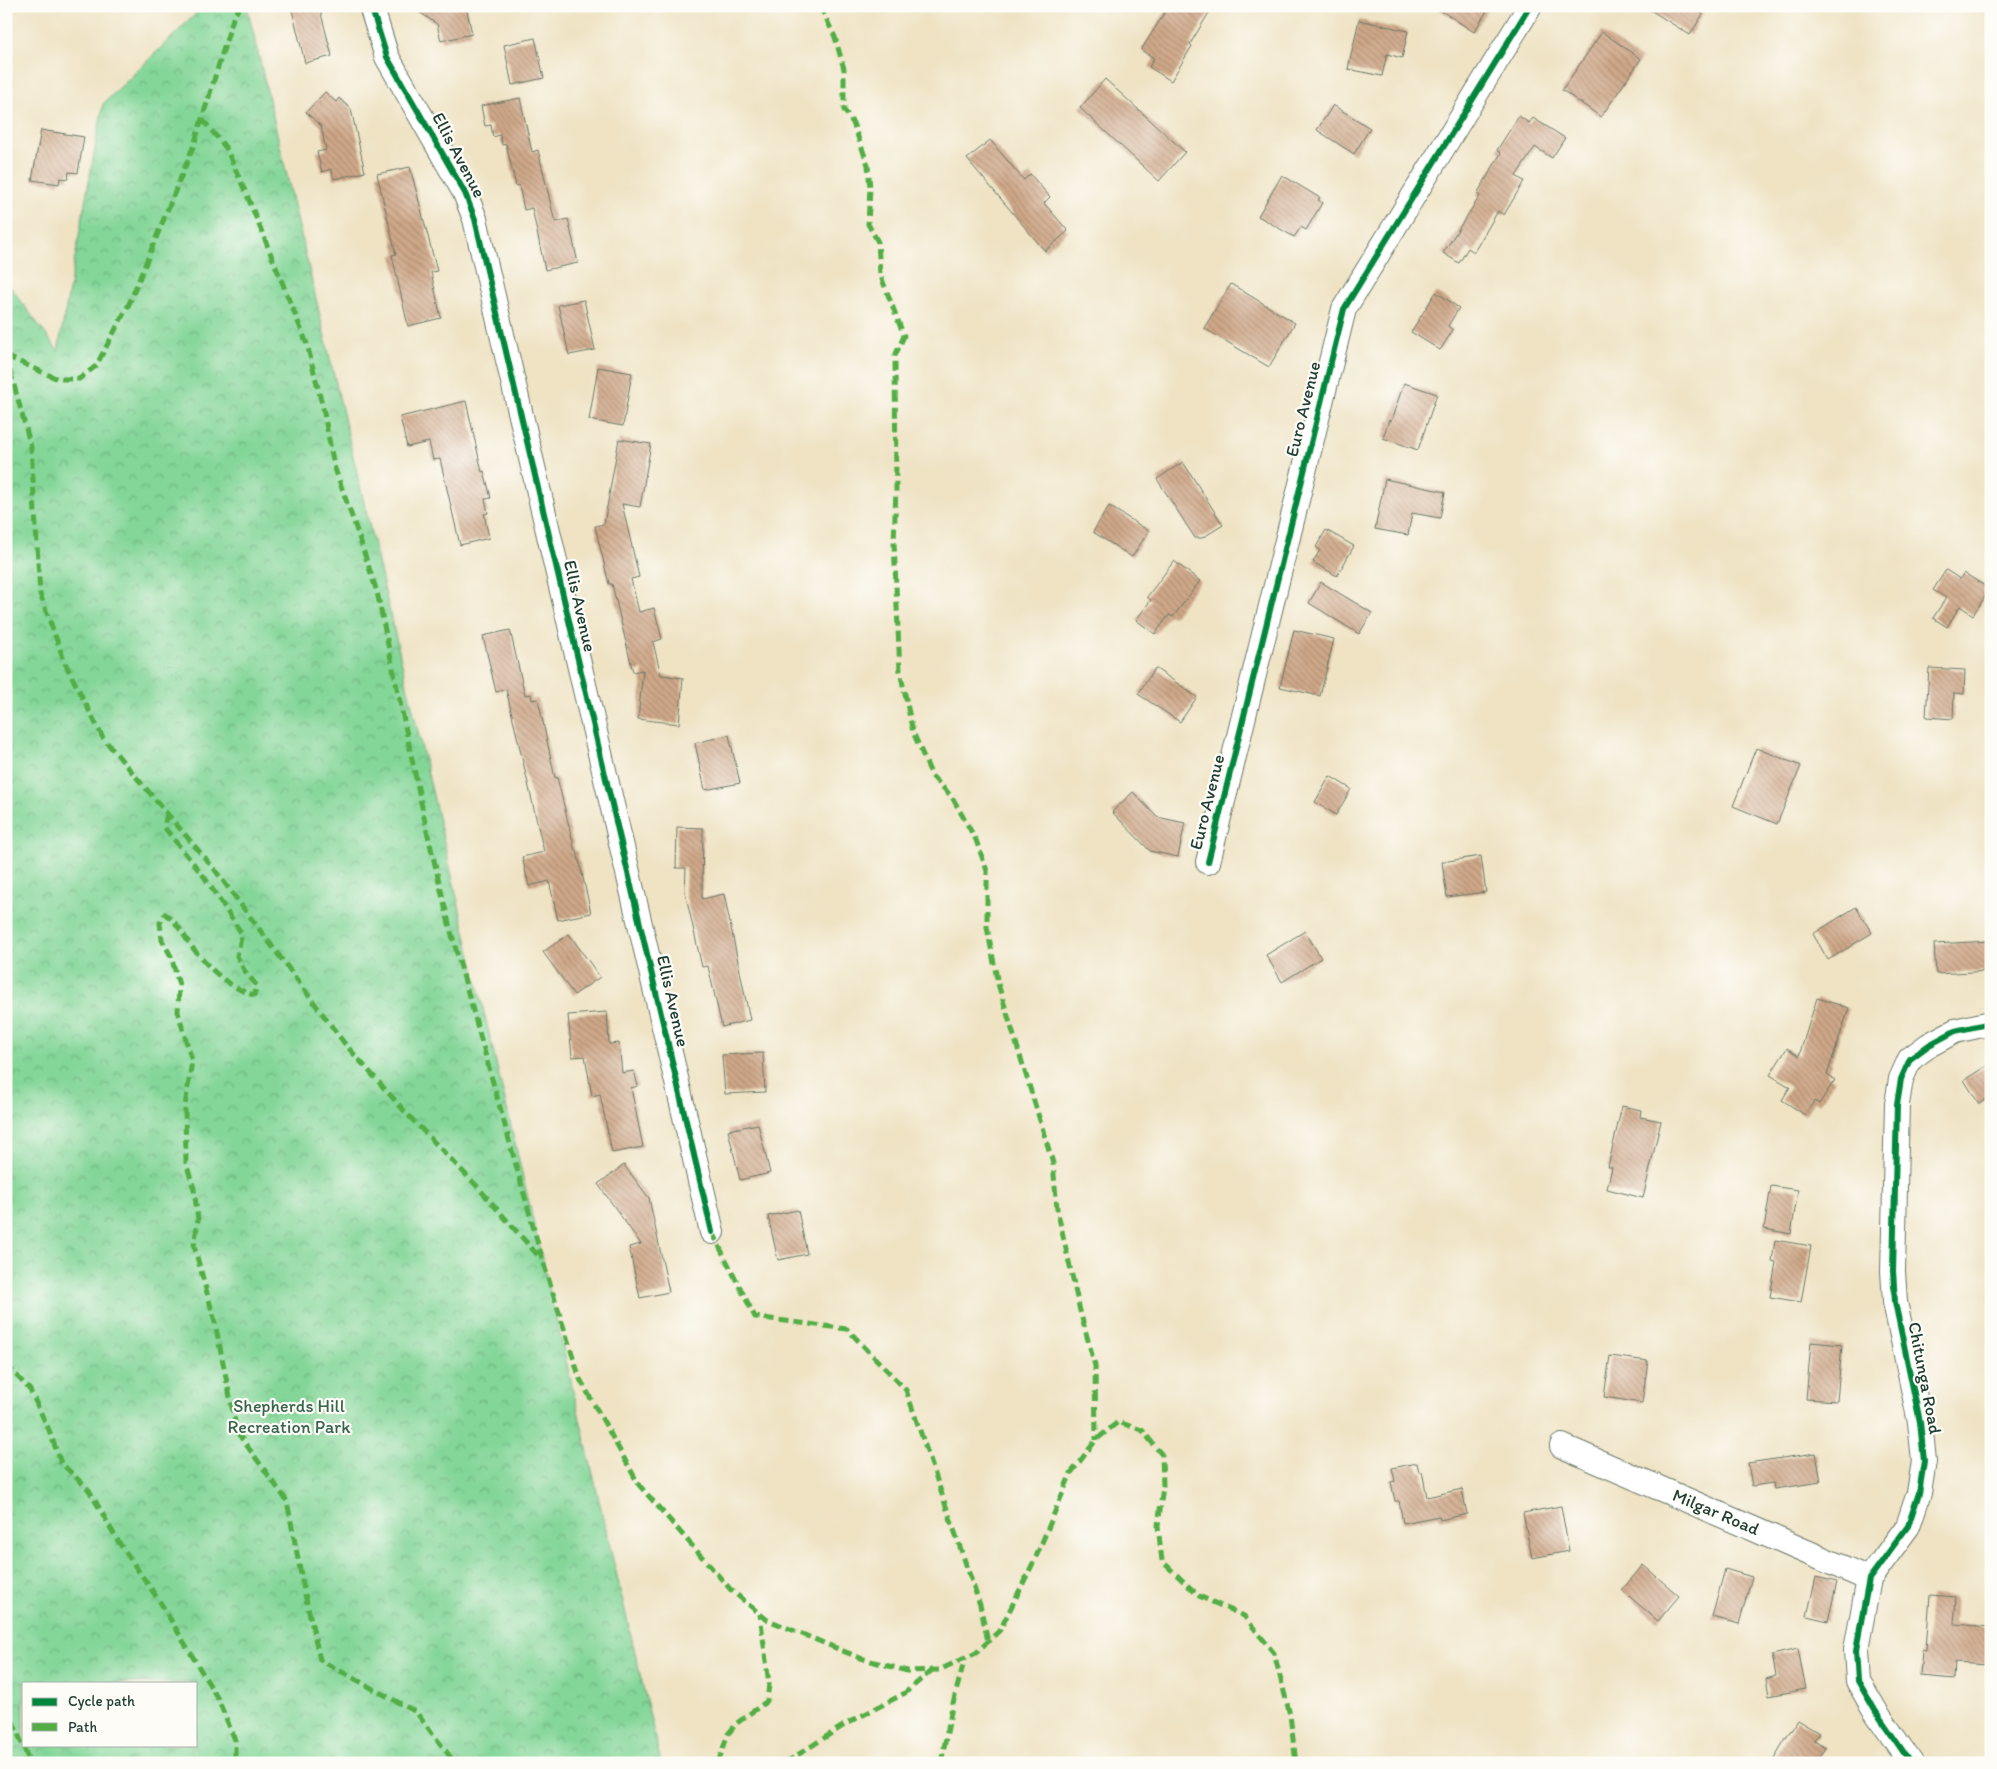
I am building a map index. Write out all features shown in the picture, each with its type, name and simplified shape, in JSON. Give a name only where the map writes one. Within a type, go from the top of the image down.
[{"type":"street","name":"Ellis Avenue","points":[[371,6],[387,57],[465,193],[475,220],[712,1232]]},
{"type":"street","name":"Euro Avenue","points":[[1208,862],[1344,309],[1530,6]]},
{"type":"street","name":"Chitunga Road","points":[[1911,1763],[1876,1712],[1858,1681],[1856,1650],[1870,1579],[1908,1526],[1919,1492],[1924,1461],[1920,1422],[1902,1338],[1895,1294],[1895,1150],[1897,1104],[1901,1079],[1910,1059],[1929,1045],[1955,1031],[1991,1023]]},
{"type":"street","name":"Milgar Road","points":[[1562,1446],[1870,1579]]},
{"type":"green space","name":"Shepherds Hill Recreation Park","points":[[204,6],[247,6],[661,1763],[6,1763],[6,281],[58,351],[103,104]]},
{"type":"building","points":[[291,6],[319,6],[332,56],[305,63]]},
{"type":"building","points":[[410,6],[466,6],[472,34],[441,41],[437,24]]},
{"type":"building","points":[[1169,6],[1213,6],[1190,44],[1192,46],[1171,81],[1149,67],[1154,58],[1141,50]]},
{"type":"building","points":[[1434,6],[1490,6],[1474,32]]},
{"type":"building","points":[[1644,6],[1691,6],[1703,14],[1690,35]]},
{"type":"building","points":[[1359,20],[1408,31],[1402,58],[1387,54],[1382,76],[1348,69]]},
{"type":"building","points":[[1602,32],[1641,59],[1601,117],[1562,90]]},
{"type":"building","points":[[535,38],[544,78],[512,85],[504,45]]},
{"type":"building","points":[[1105,79],[1185,152],[1159,181],[1080,108]]},
{"type":"building","points":[[325,92],[336,102],[339,98],[351,109],[365,172],[334,179],[331,169],[322,172],[317,152],[326,150],[321,126],[306,112]]},
{"type":"building","points":[[520,98],[532,152],[538,150],[555,222],[568,219],[578,263],[545,270],[532,208],[524,210],[519,185],[516,186],[506,144],[502,145],[500,135],[493,137],[491,125],[485,126],[481,106]]},
{"type":"building","points":[[1333,105],[1370,128],[1354,154],[1317,130]]},
{"type":"building","points":[[1519,116],[1529,123],[1533,118],[1565,138],[1552,158],[1535,147],[1516,176],[1524,181],[1504,215],[1498,211],[1474,252],[1468,248],[1459,263],[1443,253],[1480,196],[1477,194],[1501,153],[1497,150]]},
{"type":"building","points":[[41,130],[84,137],[78,173],[69,172],[68,179],[60,178],[59,184],[32,180]]},
{"type":"building","points":[[990,140],[1024,180],[1030,174],[1050,197],[1044,203],[1068,231],[1045,251],[967,159]]},
{"type":"building","points":[[410,167],[437,271],[431,272],[441,318],[408,326],[392,255],[396,254],[377,174]]},
{"type":"building","points":[[1282,175],[1320,198],[1318,200],[1322,203],[1306,230],[1301,227],[1294,237],[1258,216]]},
{"type":"building","points":[[1231,284],[1295,323],[1269,367],[1204,328]]},
{"type":"building","points":[[1436,292],[1459,308],[1448,326],[1453,330],[1440,350],[1411,332]]},
{"type":"building","points":[[584,300],[595,350],[569,355],[558,305]]},
{"type":"building","points":[[598,367],[632,373],[623,426],[589,420]]},
{"type":"building","points":[[1404,383],[1437,394],[1418,450],[1383,438]]},
{"type":"building","points":[[466,401],[482,472],[484,471],[491,498],[485,499],[488,513],[484,514],[489,538],[460,545],[440,459],[433,460],[429,442],[407,447],[400,417]]},
{"type":"building","points":[[619,439],[651,444],[640,507],[622,504],[639,577],[631,579],[639,612],[654,608],[662,639],[653,642],[661,675],[683,678],[679,724],[638,719],[643,670],[633,672],[612,584],[609,584],[595,526],[604,524]]},
{"type":"building","points":[[1183,462],[1223,525],[1202,538],[1195,538],[1157,479]]},
{"type":"building","points":[[1385,479],[1445,492],[1440,518],[1412,513],[1408,535],[1375,529]]},
{"type":"building","points":[[1109,506],[1149,531],[1132,557],[1093,532]]},
{"type":"building","points":[[1326,530],[1354,546],[1337,576],[1313,562],[1320,550],[1316,547]]},
{"type":"building","points":[[1174,561],[1200,581],[1173,617],[1169,615],[1155,634],[1136,620],[1151,600],[1147,597]]},
{"type":"building","points":[[1946,570],[1960,579],[1964,573],[1990,589],[1973,615],[1960,606],[1947,627],[1933,618],[1946,598],[1933,590]]},
{"type":"building","points":[[1321,582],[1372,613],[1359,634],[1309,603]]},
{"type":"building","points":[[510,630],[525,695],[531,694],[532,700],[538,699],[555,778],[557,777],[575,851],[577,851],[591,913],[558,920],[549,881],[529,886],[522,857],[544,852],[506,689],[496,692],[483,636]]},
{"type":"building","points":[[1294,630],[1334,639],[1320,696],[1280,687]]},
{"type":"building","points":[[1155,668],[1197,697],[1180,722],[1138,694]]},
{"type":"building","points":[[1929,668],[1965,670],[1964,694],[1954,693],[1953,719],[1926,717]]},
{"type":"building","points":[[729,735],[740,783],[705,790],[695,743]]},
{"type":"building","points":[[1756,748],[1801,766],[1777,824],[1733,806]]},
{"type":"building","points":[[1330,776],[1351,789],[1336,815],[1315,802]]},
{"type":"building","points":[[1133,792],[1157,817],[1185,823],[1178,857],[1150,851],[1112,812]]},
{"type":"building","points":[[677,827],[703,828],[702,899],[724,894],[750,1020],[722,1027],[708,966],[702,967],[685,892],[686,868],[676,868]]},
{"type":"building","points":[[1481,856],[1486,892],[1447,897],[1442,862]]},
{"type":"building","points":[[1856,907],[1872,933],[1828,960],[1813,934]]},
{"type":"building","points":[[1305,931],[1321,958],[1282,982],[1266,955]]},
{"type":"building","points":[[569,934],[600,977],[574,995],[543,952]]},
{"type":"building","points":[[1991,941],[1991,971],[1936,974],[1934,944]]},
{"type":"building","points":[[1817,998],[1849,1008],[1827,1075],[1835,1080],[1819,1104],[1814,1101],[1805,1115],[1782,1100],[1790,1087],[1770,1075],[1787,1048],[1799,1056]]},
{"type":"building","points":[[607,1012],[609,1044],[619,1043],[622,1073],[634,1071],[638,1086],[631,1088],[643,1147],[612,1153],[600,1094],[592,1096],[585,1056],[572,1057],[568,1015]]},
{"type":"building","points":[[763,1053],[765,1092],[725,1094],[722,1055]]},
{"type":"building","points":[[1991,1063],[1991,1096],[1979,1104],[1964,1080]]},
{"type":"building","points":[[1622,1106],[1641,1110],[1640,1117],[1661,1121],[1643,1198],[1607,1189],[1612,1167],[1608,1167]]},
{"type":"building","points":[[758,1124],[770,1173],[740,1180],[728,1130]]},
{"type":"building","points":[[624,1165],[649,1198],[669,1292],[640,1298],[629,1247],[641,1244],[598,1184]]},
{"type":"building","points":[[1771,1186],[1798,1190],[1791,1234],[1764,1229]]},
{"type":"building","points":[[798,1210],[807,1254],[778,1260],[768,1216]]},
{"type":"building","points":[[1775,1240],[1811,1246],[1801,1302],[1770,1297],[1776,1262],[1772,1261]]},
{"type":"building","points":[[1811,1342],[1842,1345],[1837,1401],[1806,1399]]},
{"type":"building","points":[[1610,1356],[1648,1361],[1642,1403],[1604,1397]]},
{"type":"building","points":[[1816,1453],[1821,1482],[1774,1489],[1773,1483],[1752,1486],[1748,1463]]},
{"type":"building","points":[[1417,1463],[1419,1472],[1422,1471],[1427,1497],[1462,1489],[1467,1514],[1440,1520],[1439,1516],[1403,1523],[1399,1501],[1395,1501],[1391,1482],[1395,1481],[1392,1468]]},
{"type":"building","points":[[1561,1506],[1569,1551],[1532,1558],[1523,1513]]},
{"type":"building","points":[[1643,1565],[1679,1596],[1658,1621],[1622,1590]]},
{"type":"building","points":[[1725,1569],[1752,1577],[1739,1624],[1712,1617]]},
{"type":"building","points":[[1816,1577],[1837,1582],[1828,1621],[1807,1616]]},
{"type":"building","points":[[1930,1595],[1956,1597],[1954,1624],[1991,1627],[1989,1664],[1955,1662],[1954,1679],[1920,1676],[1922,1649],[1926,1650]]},
{"type":"building","points":[[1798,1649],[1806,1689],[1769,1696],[1766,1679],[1776,1676],[1772,1655]]},
{"type":"building","points":[[1797,1720],[1819,1733],[1814,1741],[1826,1748],[1816,1763],[1771,1763]]},
{"type":"marked path","points":[[6,356],[58,379],[79,379],[96,366],[129,304],[194,145],[234,15],[241,6]]},
{"type":"marked path","points":[[820,6],[835,37],[844,69],[844,110],[853,123],[868,165],[870,188],[868,224],[878,242],[880,274],[904,336],[895,356],[896,489],[894,543],[900,671],[913,732],[932,776],[952,797],[976,840],[987,871],[987,927],[998,984],[1053,1163],[1057,1209],[1080,1311],[1095,1366],[1096,1440]]},
{"type":"marked path","points":[[202,119],[226,148],[307,344],[323,408],[334,466],[377,592],[427,831],[450,928],[543,1262],[580,1379],[639,1485],[731,1590],[766,1619],[860,1658],[907,1671],[939,1670],[976,1653],[1000,1630],[1036,1557],[1071,1473],[1096,1440],[1118,1422],[1142,1430],[1162,1455],[1163,1486],[1158,1526],[1162,1561],[1199,1596],[1244,1616],[1274,1653],[1290,1715],[1296,1763]]},
{"type":"marked path","points":[[6,356],[31,447],[40,594],[65,663],[103,738],[215,870],[345,1044],[408,1115],[475,1184],[541,1259]]},
{"type":"marked path","points":[[167,813],[164,827],[205,878],[242,934],[237,956],[244,970],[257,986],[254,995],[245,992],[219,976],[198,955],[180,929],[165,914],[160,923],[162,940],[171,956],[179,985],[178,1012],[192,1061],[185,1106],[186,1163],[194,1189],[198,1220],[194,1246],[214,1318],[237,1432],[287,1501],[320,1660],[416,1712],[455,1763]]},
{"type":"marked path","points":[[712,1232],[755,1317],[847,1329],[906,1390],[980,1605],[988,1641]]},
{"type":"marked path","points":[[6,1364],[30,1390],[49,1430],[61,1463],[89,1490],[118,1541],[160,1602],[218,1699],[235,1740],[235,1763]]},
{"type":"marked path","points":[[718,1763],[728,1734],[737,1723],[767,1701],[769,1684],[760,1614]]},
{"type":"marked path","points":[[941,1763],[952,1707],[965,1658]]},
{"type":"marked path","points":[[785,1763],[846,1724],[905,1693],[931,1671]]},
{"type":"marked path","points":[[6,1692],[9,1712],[22,1744]]},
{"type":"marked path","points":[[23,1746],[30,1763]]},
{"type":"cycle path","points":[[371,6],[387,57],[465,193],[475,219],[712,1232]]},
{"type":"cycle path","points":[[1208,862],[1344,309],[1530,6]]},
{"type":"cycle path","points":[[1911,1763],[1876,1712],[1858,1681],[1856,1650],[1869,1579],[1908,1526],[1919,1493],[1924,1461],[1920,1422],[1895,1302],[1893,1271],[1897,1104],[1901,1079],[1910,1059],[1929,1045],[1955,1031],[1991,1023]]}]
